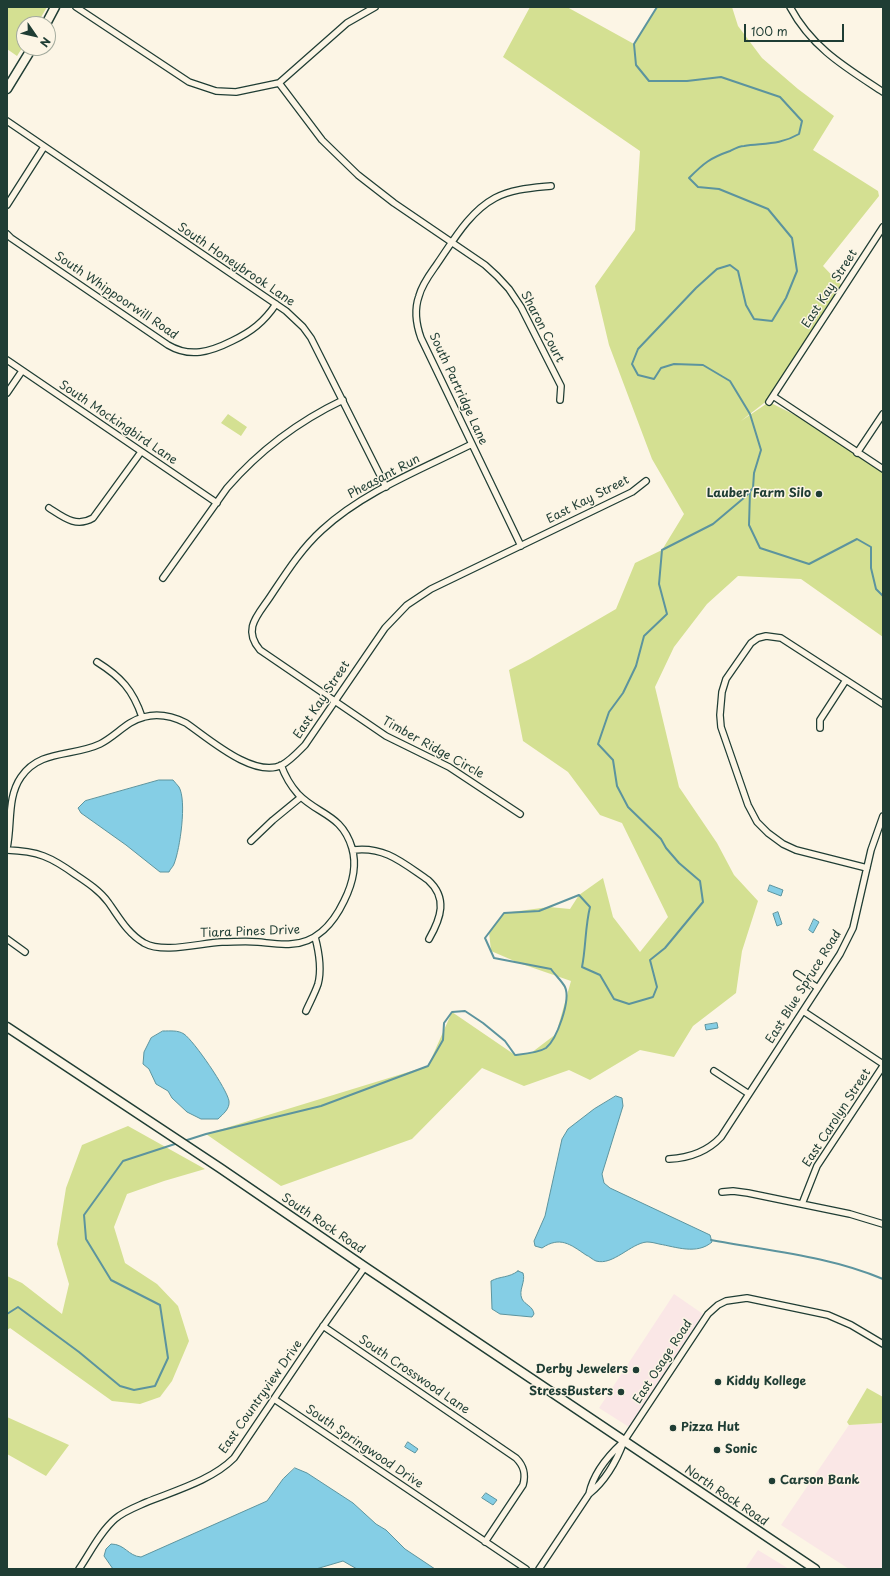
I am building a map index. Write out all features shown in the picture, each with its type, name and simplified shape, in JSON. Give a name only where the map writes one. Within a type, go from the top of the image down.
[{"type":"main road","points":[[50,16],[55,7]]},
{"type":"main road","points":[[7,89],[27,56]]},
{"type":"main road","name":"South Rock Road","points":[[7,1027],[220,1168],[624,1442]]},
{"type":"main road","name":"North Rock Road","points":[[624,1442],[814,1569]]},
{"type":"street","points":[[76,7],[189,82],[220,92],[236,92],[279,83],[347,23],[375,7]]},
{"type":"street","points":[[790,7],[798,22],[823,51],[883,92]]},
{"type":"street","name":"Sharon Court","points":[[279,83],[322,140],[358,175],[394,203],[452,242],[491,271],[503,282],[514,296],[561,386],[560,400]]},
{"type":"street","name":"South Honeybrook Lane","points":[[7,121],[295,318],[311,338],[386,487]]},
{"type":"street","points":[[7,206],[44,147]]},
{"type":"street","name":"South Partridge Lane","points":[[522,546],[421,338],[416,320],[417,304],[421,289],[452,242],[478,211],[493,199],[516,190],[551,186]]},
{"type":"street","name":"East Kay Street","points":[[769,402],[883,228]]},
{"type":"street","name":"South Whippoorwill Road","points":[[7,234],[168,345],[187,352],[203,352],[226,344],[253,330],[264,320],[276,304]]},
{"type":"street","name":"South Mockingbird Lane","points":[[7,360],[217,503]]},
{"type":"street","points":[[7,393],[22,371]]},
{"type":"street","points":[[773,396],[883,469]]},
{"type":"street","points":[[163,578],[237,476],[269,447],[305,420],[343,400]]},
{"type":"street","points":[[857,453],[883,414]]},
{"type":"street","name":"Pheasant Run","points":[[252,639],[252,626],[254,620],[292,564],[308,544],[322,530],[349,508],[386,487],[472,444]]},
{"type":"street","points":[[49,508],[72,522],[84,522],[93,518],[141,452]]},
{"type":"street","name":"East Kay Street","points":[[281,765],[296,754],[305,744],[378,637],[407,605],[431,589],[632,492],[646,481]]},
{"type":"street","points":[[867,868],[796,850],[783,844],[768,833],[757,822],[748,805],[721,727],[720,701],[726,679],[747,646],[754,640],[766,636],[781,638],[883,704]]},
{"type":"street","name":"Timber Ridge Circle","points":[[252,639],[260,650],[386,736],[449,767],[520,814]]},
{"type":"street","points":[[97,662],[112,672],[129,689],[139,706],[142,717]]},
{"type":"street","points":[[820,728],[820,720],[846,680]]},
{"type":"street","points":[[7,849],[11,822],[9,798],[21,777],[34,764],[51,755],[74,752],[100,744],[133,720],[142,717],[160,715],[186,722],[248,764],[264,768],[281,765]]},
{"type":"street","name":"Tiara Pines Drive","points":[[7,849],[32,852],[55,860],[92,886],[108,903],[121,922],[128,929],[144,943],[153,946],[165,947],[221,942],[256,941],[290,944],[306,942],[315,937],[329,925],[336,916],[348,894],[353,871],[352,850],[346,834],[337,822],[302,797],[291,785],[281,765]]},
{"type":"street","points":[[251,841],[272,820],[302,797]]},
{"type":"street","name":"East Blue Spruce Road","points":[[669,1159],[691,1156],[703,1151],[713,1145],[721,1137],[840,954],[850,936],[875,837],[883,816]]},
{"type":"street","points":[[352,850],[370,849],[388,854],[434,885],[438,893],[441,908],[436,926],[429,939]]},
{"type":"street","points":[[306,1010],[318,984],[319,954],[315,937]]},
{"type":"street","points":[[7,939],[25,952]]},
{"type":"street","points":[[797,974],[818,988]]},
{"type":"street","points":[[803,1011],[883,1065]]},
{"type":"street","name":"East Carolyn Street","points":[[802,1204],[817,1166],[883,1065]]},
{"type":"street","points":[[714,1071],[749,1094]]},
{"type":"street","points":[[722,1192],[738,1191],[850,1214],[883,1224]]},
{"type":"street","name":"East Countryview Drive","points":[[79,1569],[104,1531],[124,1512],[208,1477],[226,1466],[234,1458],[323,1326],[365,1267]]},
{"type":"street","name":"East Osage Road","points":[[539,1569],[589,1494],[591,1484],[612,1453],[624,1442],[708,1314],[718,1305],[726,1301],[747,1298],[828,1315],[851,1325],[883,1344]]},
{"type":"street","name":"South Crosswood Lane","points":[[323,1326],[520,1462],[525,1476],[523,1485],[485,1542]]},
{"type":"street","name":"South Springwood Drive","points":[[274,1399],[442,1514],[526,1569]]},
{"type":"shaded area","points":[[674,1294],[703,1314],[629,1427],[599,1408]]},
{"type":"shaded area","points":[[883,1423],[883,1569],[849,1569],[781,1525],[849,1425]]},
{"type":"shaded area","points":[[758,1550],[789,1569],[745,1569]]},
{"type":"green space","points":[[7,7],[47,7],[42,16],[16,16],[16,55],[7,49]]},
{"type":"green space","points":[[530,7],[567,7],[634,44],[657,7],[732,7],[738,26],[762,58],[798,89],[834,116],[813,150],[878,191],[879,196],[823,266],[844,288],[773,396],[741,421],[769,402],[817,426],[883,468],[883,637],[801,579],[738,576],[707,604],[674,647],[655,687],[679,787],[717,843],[734,875],[758,901],[742,951],[736,993],[693,1026],[674,1057],[640,1050],[590,1080],[569,1070],[524,1086],[482,1068],[412,1139],[281,1186],[206,1134],[428,1066],[452,1012],[515,1055],[531,1053],[556,1034],[571,981],[519,963],[491,951],[489,932],[504,913],[549,907],[570,909],[579,895],[603,878],[613,917],[640,952],[668,917],[622,823],[600,815],[568,772],[523,741],[509,670],[616,609],[635,563],[662,550],[684,514],[652,459],[609,345],[595,286],[635,230],[640,151],[503,57]]},
{"type":"green space","points":[[228,414],[247,427],[241,436],[221,423]]},
{"type":"green space","points":[[128,1126],[205,1169],[127,1194],[114,1227],[125,1263],[157,1284],[178,1306],[189,1341],[172,1381],[160,1397],[140,1404],[112,1401],[10,1328],[7,1330],[7,1276],[22,1283],[62,1314],[69,1284],[57,1244],[66,1188],[82,1145]]},
{"type":"green space","points":[[867,1388],[883,1397],[883,1423],[849,1425],[847,1422]]},
{"type":"green space","points":[[7,1417],[69,1445],[46,1476],[7,1454]]},
{"type":"water","points":[[159,780],[173,780],[179,787],[182,803],[183,814],[178,848],[174,864],[169,872],[160,872],[126,845],[81,813],[78,808],[85,801]]},
{"type":"water","points":[[770,885],[783,890],[781,896],[768,891]]},
{"type":"water","points":[[778,912],[782,924],[777,926],[773,914]]},
{"type":"water","points":[[814,919],[819,922],[813,933],[809,930]]},
{"type":"water","points":[[717,1023],[718,1028],[706,1030],[705,1025]]},
{"type":"water","points":[[163,1031],[177,1031],[189,1038],[217,1076],[229,1101],[227,1109],[218,1119],[201,1119],[187,1112],[172,1098],[168,1091],[156,1084],[149,1069],[143,1064],[144,1052],[151,1038]]},
{"type":"water","points":[[616,1096],[622,1098],[623,1106],[602,1174],[604,1183],[610,1188],[710,1235],[712,1242],[706,1246],[686,1249],[647,1242],[641,1243],[609,1260],[602,1262],[596,1261],[565,1243],[554,1242],[542,1248],[535,1246],[534,1241],[545,1216],[562,1139],[568,1129],[594,1109]]},
{"type":"water","points":[[518,1271],[523,1273],[524,1276],[521,1296],[525,1303],[532,1309],[534,1314],[532,1317],[500,1314],[492,1309],[491,1281],[511,1275]]},
{"type":"water","points":[[408,1442],[418,1449],[415,1453],[405,1447]]},
{"type":"water","points":[[295,1468],[307,1473],[353,1503],[376,1524],[386,1530],[405,1549],[435,1569],[357,1569],[343,1561],[316,1569],[113,1569],[104,1556],[106,1549],[111,1544],[120,1546],[133,1555],[141,1557],[267,1501],[283,1479]]},
{"type":"water","points":[[486,1493],[497,1500],[493,1505],[482,1498]]},
{"type":"waterway","points":[[184,1141],[206,1134],[321,1106],[428,1066],[443,1040],[444,1023],[452,1012],[465,1011],[483,1023],[505,1041],[515,1055],[527,1054],[546,1048],[554,1036],[565,1010],[565,987],[551,969],[494,958],[485,938],[504,913],[539,911],[579,895],[590,907],[582,967],[600,975],[614,999],[629,1004],[653,997],[657,987],[650,960],[665,948],[703,902],[700,881],[679,863],[666,848],[661,839],[628,807],[617,786],[613,760],[598,744],[609,712],[623,693],[636,666],[644,636],[667,614],[659,584],[662,550],[713,524],[745,497],[753,488],[754,473],[761,450],[750,414],[730,381],[703,365],[674,364],[661,368],[654,379],[638,375],[632,364],[638,349],[696,288],[717,269],[730,265],[738,271],[746,305],[754,319],[772,321],[786,298],[797,271],[792,238],[768,209],[719,189],[698,187],[689,178],[699,168],[717,156],[742,146],[779,142],[792,138],[799,134],[802,121],[780,97],[721,77],[687,81],[649,81],[636,65],[634,44],[657,7]]},
{"type":"waterway","points":[[750,491],[749,525],[760,548],[809,564],[857,539],[871,547],[871,568],[876,589],[883,596]]},
{"type":"waterway","points":[[7,1314],[18,1307],[79,1352],[120,1386],[134,1390],[155,1386],[168,1358],[160,1305],[111,1280],[86,1239],[84,1215],[123,1161],[178,1143]]},
{"type":"waterway","points":[[711,1240],[820,1259],[862,1271],[883,1279]]},
{"type":"place","name":"Lauber Farm Silo","points":[[819,494]]},
{"type":"place","name":"Derby Jewelers","points":[[636,1370]]},
{"type":"place","name":"Kiddy Kollege","points":[[718,1382]]},
{"type":"place","name":"StressBusters","points":[[621,1392]]},
{"type":"place","name":"Pizza Hut","points":[[673,1428]]},
{"type":"place","name":"Sonic","points":[[717,1450]]},
{"type":"place","name":"Carson Bank","points":[[772,1481]]}]
